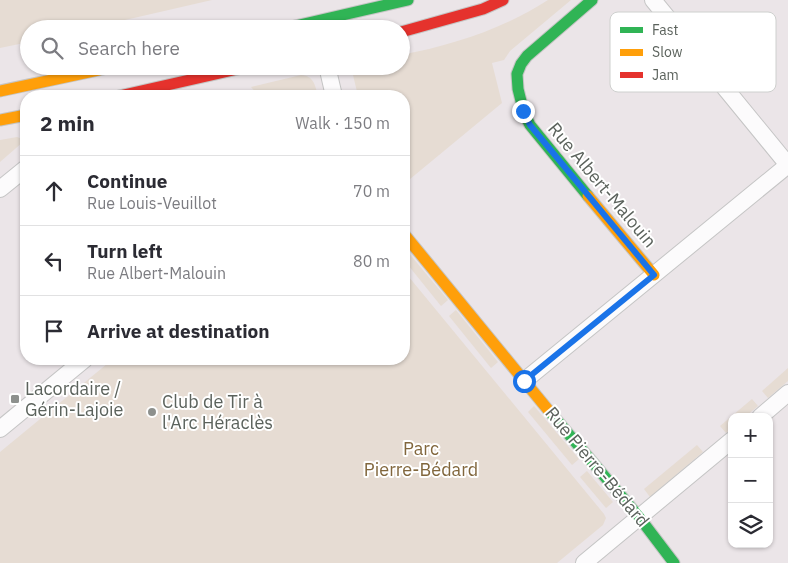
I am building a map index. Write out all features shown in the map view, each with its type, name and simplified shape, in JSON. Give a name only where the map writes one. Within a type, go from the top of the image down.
[{"type":"street","points":[[335,20],[408,0]]},
{"type":"street","points":[[410,29],[483,9],[503,0]]},
{"type":"street","name":"Rue Albert-Malouin","points":[[592,0],[531,52],[522,62],[517,81],[523,111],[530,125],[654,275]]},
{"type":"street","points":[[653,0],[663,12]]},
{"type":"street","points":[[22,90],[43,89],[88,75]]},
{"type":"street","points":[[145,90],[211,75]]},
{"type":"street","points":[[329,75],[333,90]]},
{"type":"street","points":[[0,91],[20,90]]},
{"type":"street","points":[[524,381],[788,165],[728,92]]},
{"type":"street","points":[[0,120],[20,116]]},
{"type":"street","points":[[0,189],[20,173]]},
{"type":"street","name":"Rue Pierre-Bédard","points":[[410,241],[524,381],[639,517],[674,563]]},
{"type":"street","points":[[0,430],[78,365]]},
{"type":"street","points":[[765,413],[788,393]]},
{"type":"street","points":[[584,563],[728,443]]},
{"type":"green space","points":[[0,0],[212,0],[125,20],[20,20],[20,44],[0,48]]},
{"type":"green space","points":[[548,0],[571,0],[510,51],[504,60],[492,63],[502,103],[410,179],[410,90],[357,90],[353,75],[410,75],[410,53],[477,35]]},
{"type":"green space","points":[[301,75],[309,77],[316,90],[254,90],[251,87]]},
{"type":"green space","points":[[20,138],[20,145],[0,162],[0,140]]},
{"type":"green space","points":[[410,255],[448,300],[441,306],[410,267]]},
{"type":"green space","name":"Parc Pierre-Bédard","points":[[410,278],[606,518],[603,525],[557,563],[0,563],[0,452],[106,365],[410,365]]},
{"type":"green space","points":[[456,310],[498,362],[491,368],[449,316]]},
{"type":"green space","points":[[788,368],[788,381],[768,398],[762,391]]},
{"type":"green space","points":[[752,399],[758,406],[750,413],[735,413]]},
{"type":"green space","points":[[534,406],[579,459],[572,465],[528,412]]},
{"type":"green space","points":[[728,419],[728,431],[726,433],[720,426]]},
{"type":"green space","points":[[697,445],[703,452],[650,497],[644,489]]},
{"type":"green space","points":[[587,471],[613,502],[606,508],[580,477]]},
{"type":"traffic: fast","points":[[321,20],[408,0]]},
{"type":"traffic: fast","points":[[588,196],[530,125],[524,113],[518,89],[517,74],[527,56],[592,0]]},
{"type":"traffic: fast","points":[[549,411],[639,517],[674,563]]},
{"type":"traffic: slow","points":[[0,91],[75,75]]},
{"type":"traffic: slow","points":[[0,120],[20,116]]},
{"type":"traffic: slow","points":[[588,196],[654,275]]},
{"type":"traffic: slow","points":[[410,241],[549,411]]},
{"type":"traffic: jam","points":[[410,29],[483,9],[503,0]]},
{"type":"traffic: jam","points":[[145,90],[211,75]]},
{"type":"place","name":"Lacordaire / Gérin-Lajoie","points":[[15,399]]},
{"type":"place","name":"Club de Tir à l'Arc Héraclès","points":[[152,412]]},
{"type":"route","points":[[523,111],[530,125],[654,275],[524,381]]}]
